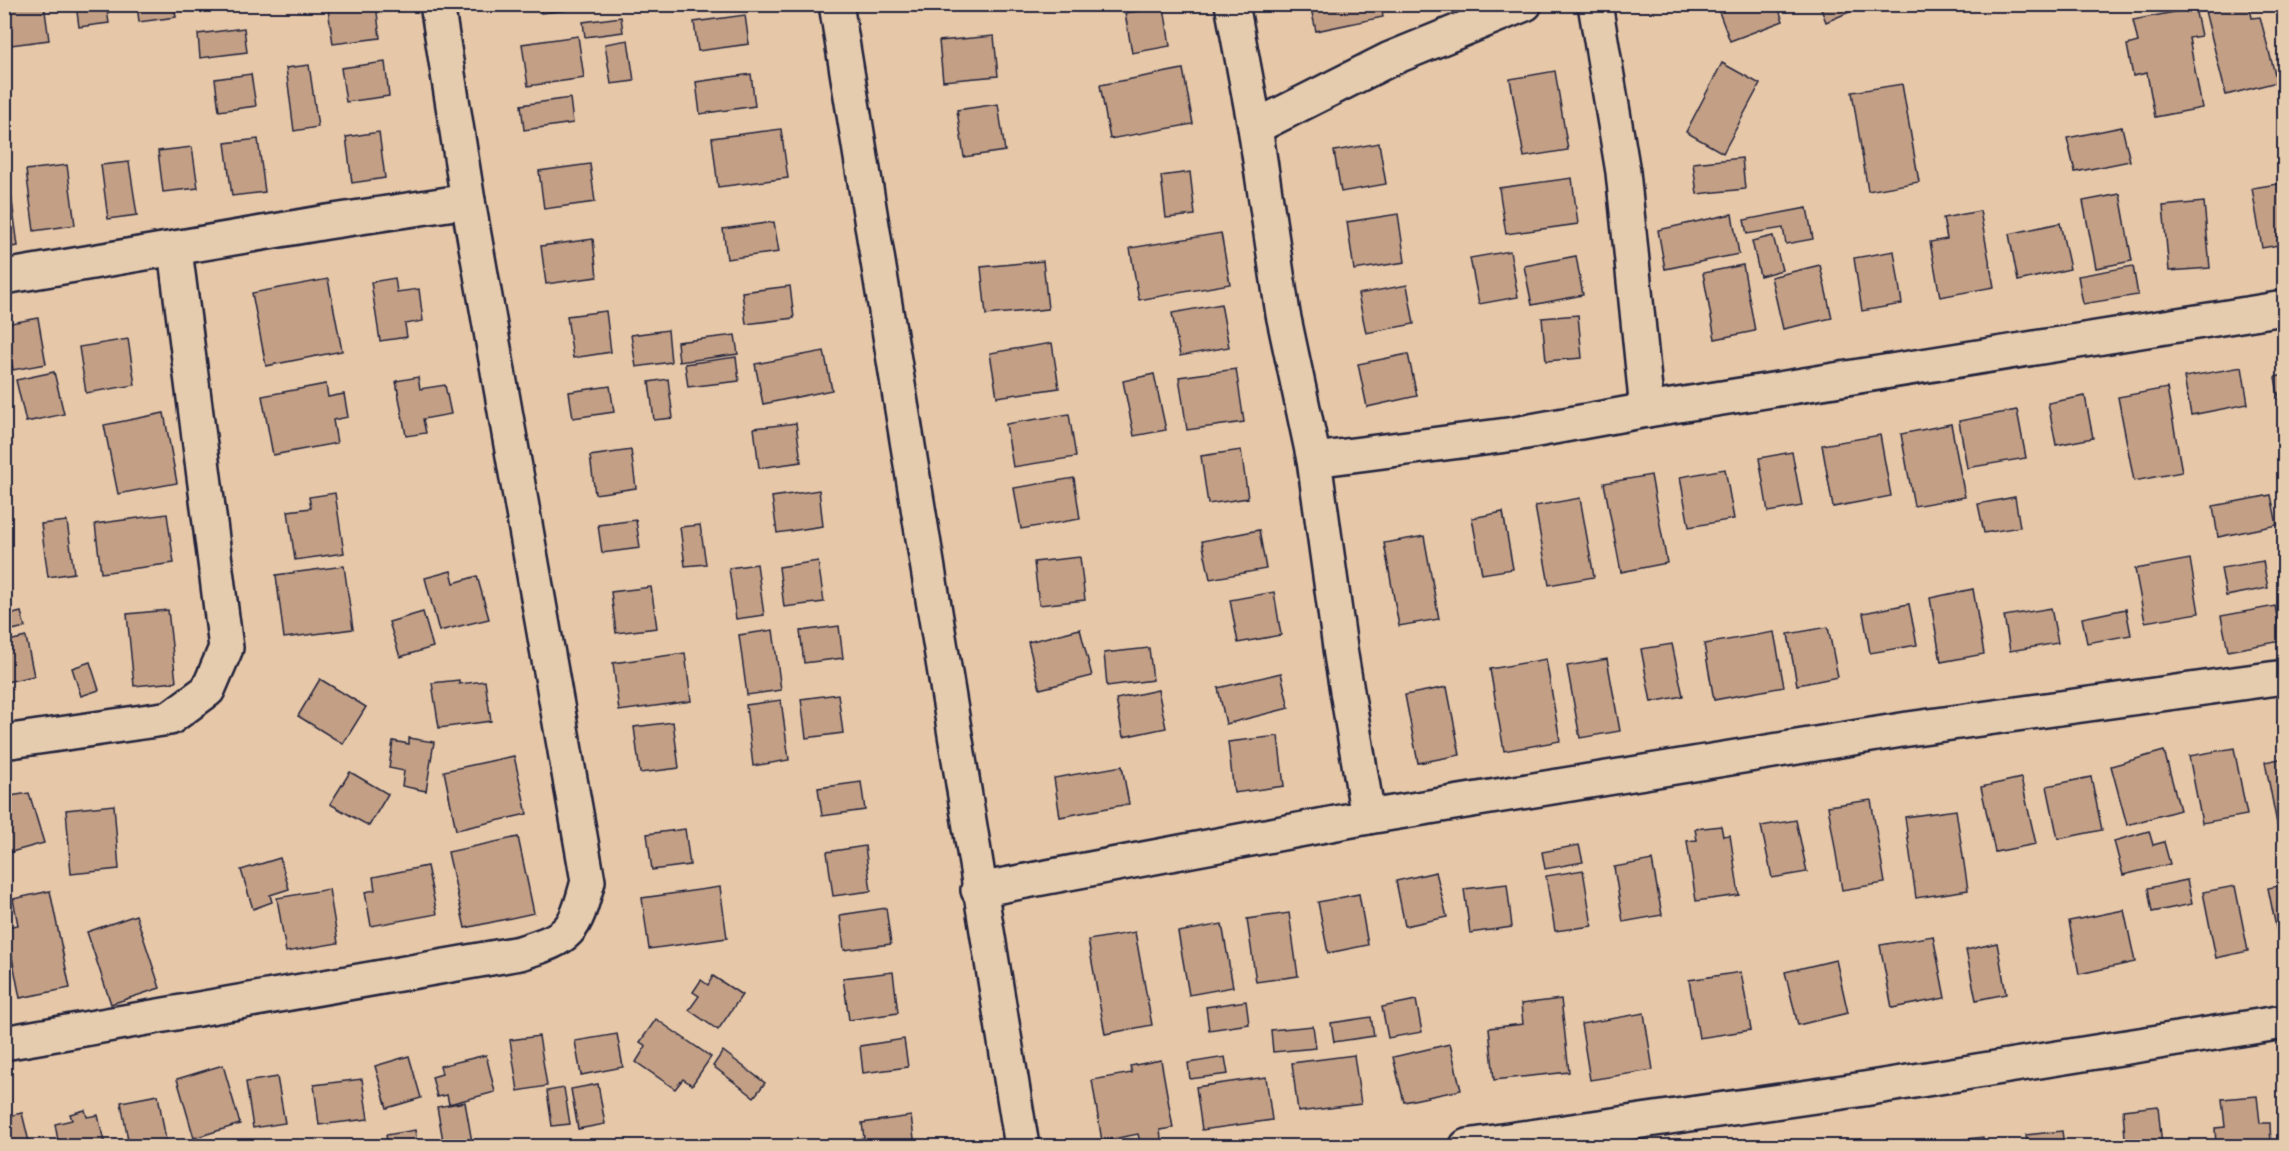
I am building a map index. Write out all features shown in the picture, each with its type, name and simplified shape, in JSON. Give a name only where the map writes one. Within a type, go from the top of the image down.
[{"type":"street","points":[[4,1043],[520,953],[559,941],[578,920],[588,881],[468,201],[437,4]]},
{"type":"street","points":[[836,4],[915,478],[978,890],[1022,1146]]},
{"type":"street","points":[[1232,4],[1255,127],[1283,314],[1314,460],[1341,655],[1368,817]]},
{"type":"street","points":[[1255,127],[1390,59],[1525,4]]},
{"type":"street","points":[[1595,4],[1623,172],[1647,410]]},
{"type":"street","points":[[4,277],[175,250],[327,222],[468,201]]},
{"type":"street","points":[[4,742],[170,718],[208,690],[226,648],[175,250]]},
{"type":"street","points":[[1314,460],[1515,434],[1647,410],[2284,308]]},
{"type":"street","points":[[978,890],[1368,817],[1908,729],[2284,677]]},
{"type":"street","points":[[1467,1146],[1864,1089],[2284,1023]]},
{"type":"building","points":[[5,4],[44,4],[49,40],[11,45]]},
{"type":"building","points":[[76,4],[106,4],[109,23],[79,27]]},
{"type":"building","points":[[137,4],[174,4],[176,17],[139,22]]},
{"type":"building","points":[[376,4],[380,38],[333,44],[328,9]]},
{"type":"building","points":[[540,4],[567,4],[568,10],[541,13]]},
{"type":"building","points":[[924,4],[955,4],[925,9]]},
{"type":"building","points":[[1310,4],[1381,4],[1383,17],[1316,31]]},
{"type":"building","points":[[1716,4],[1777,4],[1783,21],[1730,41]]},
{"type":"building","points":[[1819,4],[1868,4],[1826,22]]},
{"type":"building","points":[[2228,4],[2249,4],[2252,18],[2260,17],[2277,82],[2226,95],[2205,11]]},
{"type":"building","points":[[1164,7],[1170,46],[1132,53],[1125,13]]},
{"type":"building","points":[[2195,8],[2201,36],[2189,38],[2202,108],[2155,117],[2147,73],[2133,76],[2127,45],[2138,42],[2133,20]]},
{"type":"building","points":[[745,15],[749,44],[698,51],[694,22]]},
{"type":"building","points":[[621,17],[623,32],[585,37],[583,22]]},
{"type":"building","points":[[244,28],[247,52],[200,58],[198,34]]},
{"type":"building","points":[[578,36],[584,78],[528,86],[522,44]]},
{"type":"building","points":[[994,36],[998,76],[943,81],[939,41]]},
{"type":"building","points":[[628,40],[634,81],[611,84],[605,44]]},
{"type":"building","points":[[385,62],[389,96],[346,102],[341,68]]},
{"type":"building","points":[[1722,63],[1760,84],[1723,153],[1686,132]]},
{"type":"building","points":[[309,65],[318,127],[294,131],[286,68]]},
{"type":"building","points":[[1183,69],[1193,124],[1110,139],[1100,85]]},
{"type":"building","points":[[1555,71],[1568,150],[1524,157],[1510,79]]},
{"type":"building","points":[[251,74],[256,106],[219,111],[215,79]]},
{"type":"building","points":[[751,74],[755,106],[700,114],[696,82]]},
{"type":"building","points":[[1902,84],[1919,182],[1868,191],[1852,92]]},
{"type":"building","points":[[570,98],[573,123],[524,130],[521,105]]},
{"type":"building","points":[[998,104],[1005,151],[964,157],[957,110]]},
{"type":"building","points":[[2122,127],[2130,161],[2075,172],[2067,138]]},
{"type":"building","points":[[781,129],[788,178],[718,187],[712,138]]},
{"type":"building","points":[[379,132],[385,178],[352,183],[346,137]]},
{"type":"building","points":[[258,139],[265,192],[232,196],[225,143]]},
{"type":"building","points":[[1379,143],[1386,184],[1341,192],[1334,151]]},
{"type":"building","points":[[192,147],[198,188],[163,192],[158,151]]},
{"type":"building","points":[[1742,158],[1745,189],[1697,194],[1693,163]]},
{"type":"building","points":[[129,162],[137,215],[108,219],[101,165]]},
{"type":"building","points":[[590,164],[595,202],[544,209],[539,171]]},
{"type":"building","points":[[67,165],[75,225],[34,231],[26,170]]},
{"type":"building","points":[[1190,172],[1195,215],[1166,218],[1161,176]]},
{"type":"building","points":[[1572,178],[1578,224],[1506,234],[1499,188]]},
{"type":"building","points":[[4,179],[9,179],[18,246],[4,248]]},
{"type":"building","points":[[2284,183],[2284,244],[2262,248],[2252,188]]},
{"type":"building","points":[[2120,194],[2132,261],[2096,268],[2083,201]]},
{"type":"building","points":[[2204,202],[2210,268],[2169,271],[2163,206]]},
{"type":"building","points":[[1807,208],[1813,239],[1786,244],[1783,228],[1747,234],[1744,220]]},
{"type":"building","points":[[1980,211],[1994,287],[1940,297],[1930,242],[1947,239],[1943,218]]},
{"type":"building","points":[[1398,214],[1405,262],[1354,270],[1347,222]]},
{"type":"building","points":[[1732,214],[1739,254],[1665,269],[1658,230]]},
{"type":"building","points":[[774,222],[779,252],[727,259],[723,229]]},
{"type":"building","points":[[2060,223],[2070,269],[2018,281],[2009,234]]},
{"type":"building","points":[[1221,233],[1230,284],[1139,300],[1130,248]]},
{"type":"building","points":[[1773,236],[1782,270],[1760,276],[1752,241]]},
{"type":"building","points":[[593,239],[597,277],[546,284],[541,246]]},
{"type":"building","points":[[1510,251],[1518,297],[1479,304],[1470,258]]},
{"type":"building","points":[[1894,251],[1902,304],[1862,311],[1854,258]]},
{"type":"building","points":[[1576,256],[1583,295],[1532,305],[1524,266]]},
{"type":"building","points":[[1043,261],[1048,309],[986,315],[981,267]]},
{"type":"building","points":[[1743,265],[1755,331],[1715,339],[1703,273]]},
{"type":"building","points":[[1820,265],[1832,318],[1783,329],[1771,277]]},
{"type":"building","points":[[2133,266],[2138,295],[2083,304],[2078,276]]},
{"type":"building","points":[[395,278],[397,292],[419,289],[423,321],[405,324],[407,337],[380,341],[371,282]]},
{"type":"building","points":[[328,279],[342,351],[266,366],[252,293]]},
{"type":"building","points":[[1407,285],[1414,324],[1366,333],[1358,294]]},
{"type":"building","points":[[790,286],[794,318],[746,324],[742,292]]},
{"type":"building","points":[[1221,304],[1229,347],[1180,356],[1172,313]]},
{"type":"building","points":[[606,311],[611,352],[573,358],[567,316]]},
{"type":"building","points":[[1578,315],[1582,358],[1546,361],[1542,318]]},
{"type":"building","points":[[38,318],[46,364],[13,370],[5,324]]},
{"type":"building","points":[[668,330],[671,362],[636,367],[631,335]]},
{"type":"building","points":[[735,335],[738,354],[679,362],[677,342]]},
{"type":"building","points":[[128,339],[135,385],[86,393],[79,347]]},
{"type":"building","points":[[1052,343],[1059,388],[997,397],[990,353]]},
{"type":"building","points":[[824,351],[832,390],[763,404],[755,364]]},
{"type":"building","points":[[1408,354],[1417,396],[1367,407],[1358,364]]},
{"type":"building","points":[[736,357],[739,381],[688,387],[685,364]]},
{"type":"building","points":[[2242,367],[2248,404],[2191,415],[2184,377]]},
{"type":"building","points":[[1236,369],[1244,422],[1187,430],[1179,377]]},
{"type":"building","points":[[54,372],[64,414],[26,422],[16,380]]},
{"type":"building","points":[[1154,374],[1166,430],[1134,436],[1123,381]]},
{"type":"building","points":[[2284,375],[2284,427],[2275,377]]},
{"type":"building","points":[[418,377],[420,389],[445,385],[451,414],[423,419],[426,433],[406,436],[396,381]]},
{"type":"building","points":[[668,379],[673,418],[654,420],[649,382]]},
{"type":"building","points":[[326,384],[328,397],[344,394],[348,417],[333,420],[337,443],[273,455],[262,396]]},
{"type":"building","points":[[610,386],[614,412],[573,418],[569,392]]},
{"type":"building","points":[[2167,388],[2182,472],[2134,481],[2118,397]]},
{"type":"building","points":[[2085,396],[2093,438],[2056,445],[2048,403]]},
{"type":"building","points":[[2017,410],[2026,458],[1967,468],[1959,421]]},
{"type":"building","points":[[164,413],[177,483],[118,494],[104,425]]},
{"type":"building","points":[[1069,414],[1076,457],[1013,467],[1006,424]]},
{"type":"building","points":[[796,423],[801,462],[759,468],[754,428]]},
{"type":"building","points":[[1951,424],[1965,497],[1914,506],[1901,434]]},
{"type":"building","points":[[1880,435],[1891,496],[1833,507],[1822,445]]},
{"type":"building","points":[[631,450],[636,488],[595,494],[590,456]]},
{"type":"building","points":[[1241,450],[1248,498],[1208,504],[1201,456]]},
{"type":"building","points":[[1792,452],[1802,506],[1768,512],[1759,458]]},
{"type":"building","points":[[1725,469],[1734,519],[1689,527],[1680,477]]},
{"type":"building","points":[[1651,475],[1667,563],[1621,572],[1604,483]]},
{"type":"building","points":[[1074,478],[1080,519],[1021,529],[1014,488]]},
{"type":"building","points":[[819,490],[823,526],[777,533],[772,497]]},
{"type":"building","points":[[335,493],[344,553],[295,560],[288,511],[311,508],[309,497]]},
{"type":"building","points":[[2271,495],[2277,525],[2218,537],[2213,506]]},
{"type":"building","points":[[2015,497],[2020,527],[1984,533],[1978,504]]},
{"type":"building","points":[[1580,498],[1594,577],[1549,585],[1535,506]]},
{"type":"building","points":[[1503,512],[1513,569],[1482,574],[1472,518]]},
{"type":"building","points":[[167,514],[174,563],[101,573],[95,524]]},
{"type":"building","points":[[636,520],[640,548],[602,553],[598,525]]},
{"type":"building","points":[[67,521],[74,573],[48,577],[41,524]]},
{"type":"building","points":[[700,525],[706,564],[685,566],[680,527]]},
{"type":"building","points":[[1259,530],[1266,569],[1210,579],[1202,541]]},
{"type":"building","points":[[1424,536],[1439,619],[1399,626],[1384,543]]},
{"type":"building","points":[[1080,557],[1085,600],[1039,605],[1034,562]]},
{"type":"building","points":[[2190,559],[2199,613],[2145,622],[2135,569]]},
{"type":"building","points":[[818,561],[824,602],[784,607],[779,567]]},
{"type":"building","points":[[2263,561],[2268,588],[2226,596],[2221,568]]},
{"type":"building","points":[[757,564],[764,615],[736,619],[729,568]]},
{"type":"building","points":[[344,566],[353,629],[284,638],[276,575]]},
{"type":"building","points":[[451,571],[454,583],[477,576],[489,619],[439,631],[425,578]]},
{"type":"building","points":[[651,587],[657,628],[616,633],[611,592]]},
{"type":"building","points":[[1973,589],[1984,654],[1941,662],[1930,598]]},
{"type":"building","points":[[1274,592],[1281,635],[1238,643],[1230,600]]},
{"type":"building","points":[[1909,604],[1917,645],[1870,653],[1863,613]]},
{"type":"building","points":[[2275,606],[2282,641],[2228,651],[2221,616]]},
{"type":"building","points":[[2051,608],[2058,643],[2010,651],[2004,616]]},
{"type":"building","points":[[2126,609],[2131,635],[2087,643],[2082,618]]},
{"type":"building","points":[[168,610],[176,682],[134,686],[127,614]]},
{"type":"building","points":[[21,612],[25,627],[8,631],[5,616]]},
{"type":"building","points":[[423,612],[433,647],[400,657],[389,622]]},
{"type":"building","points":[[839,626],[843,658],[804,663],[800,631]]},
{"type":"building","points":[[1828,627],[1838,677],[1797,685],[1788,634]]},
{"type":"building","points":[[1080,629],[1092,676],[1040,689],[1028,642]]},
{"type":"building","points":[[773,630],[781,690],[747,695],[739,635]]},
{"type":"building","points":[[1774,632],[1784,687],[1714,700],[1704,644]]},
{"type":"building","points":[[26,637],[34,676],[6,682],[4,642]]},
{"type":"building","points":[[1672,644],[1683,696],[1651,702],[1641,649]]},
{"type":"building","points":[[1149,648],[1153,680],[1107,686],[1104,653]]},
{"type":"building","points":[[685,653],[691,701],[619,711],[613,663]]},
{"type":"building","points":[[1546,659],[1560,741],[1504,751],[1490,669]]},
{"type":"building","points":[[1607,659],[1620,731],[1580,738],[1567,666]]},
{"type":"building","points":[[90,662],[99,690],[81,696],[72,668]]},
{"type":"building","points":[[1281,673],[1289,708],[1226,724],[1218,688]]},
{"type":"building","points":[[320,679],[366,707],[343,744],[298,716]]},
{"type":"building","points":[[459,680],[459,684],[485,681],[491,721],[439,728],[432,683]]},
{"type":"building","points":[[1447,687],[1460,755],[1418,763],[1405,695]]},
{"type":"building","points":[[1158,690],[1166,728],[1123,737],[1116,699]]},
{"type":"building","points":[[838,694],[843,733],[806,738],[801,699]]},
{"type":"building","points":[[781,700],[789,760],[753,766],[746,705]]},
{"type":"building","points":[[673,722],[679,768],[640,773],[634,727]]},
{"type":"building","points":[[1278,736],[1284,786],[1234,793],[1228,742]]},
{"type":"building","points":[[409,738],[434,742],[426,791],[402,786],[404,771],[389,768],[393,741],[409,744]]},
{"type":"building","points":[[2234,748],[2247,815],[2202,823],[2189,756]]},
{"type":"building","points":[[2164,751],[2180,810],[2127,825],[2111,766]]},
{"type":"building","points":[[514,756],[527,814],[456,830],[444,771]]},
{"type":"building","points":[[2284,758],[2284,828],[2278,829],[2265,762]]},
{"type":"building","points":[[1122,766],[1129,804],[1060,817],[1054,778]]},
{"type":"building","points":[[350,772],[388,794],[369,826],[330,804]]},
{"type":"building","points":[[2091,777],[2102,830],[2058,839],[2047,786]]},
{"type":"building","points":[[2021,778],[2036,844],[1995,852],[1981,787]]},
{"type":"building","points":[[861,782],[865,810],[822,816],[818,788]]},
{"type":"building","points":[[29,793],[44,843],[4,854],[4,797]]},
{"type":"building","points":[[1871,800],[1885,883],[1842,890],[1828,806]]},
{"type":"building","points":[[114,805],[119,869],[71,874],[66,810]]},
{"type":"building","points":[[1956,810],[1968,890],[1916,898],[1905,817]]},
{"type":"building","points":[[1796,820],[1807,872],[1772,878],[1761,826]]},
{"type":"building","points":[[1721,826],[1723,836],[1730,835],[1739,895],[1696,901],[1687,841],[1697,840],[1695,829]]},
{"type":"building","points":[[685,829],[690,865],[652,870],[647,834]]},
{"type":"building","points":[[2149,831],[2153,845],[2164,842],[2170,864],[2123,875],[2114,841]]},
{"type":"building","points":[[518,837],[534,913],[465,928],[448,852]]},
{"type":"building","points":[[1579,845],[1583,862],[1545,869],[1542,852]]},
{"type":"building","points":[[865,846],[871,891],[833,896],[827,852]]},
{"type":"building","points":[[280,858],[289,889],[270,895],[272,902],[253,909],[241,870]]},
{"type":"building","points":[[1652,860],[1662,915],[1623,922],[1614,867]]},
{"type":"building","points":[[427,866],[437,914],[371,926],[365,892],[375,890],[373,877]]},
{"type":"building","points":[[1583,870],[1592,926],[1555,931],[1546,876]]},
{"type":"building","points":[[1436,872],[1447,917],[1405,926],[1396,881]]},
{"type":"building","points":[[2187,880],[2192,904],[2152,912],[2148,888]]},
{"type":"building","points":[[1507,884],[1512,927],[1470,933],[1464,889]]},
{"type":"building","points":[[2284,885],[2284,941],[2279,942],[2268,888]]},
{"type":"building","points":[[2235,886],[2248,951],[2216,958],[2203,892]]},
{"type":"building","points":[[720,887],[727,938],[649,949],[642,898]]},
{"type":"building","points":[[329,889],[338,943],[286,952],[277,898]]},
{"type":"building","points":[[50,891],[70,988],[20,998],[6,927],[18,925],[13,899]]},
{"type":"building","points":[[1359,894],[1368,945],[1328,953],[1318,902]]},
{"type":"building","points":[[886,908],[891,944],[844,950],[840,915]]},
{"type":"building","points":[[2124,910],[2135,962],[2079,974],[2069,921]]},
{"type":"building","points":[[1289,913],[1298,976],[1256,982],[1247,919]]},
{"type":"building","points":[[136,915],[160,988],[111,1004],[87,932]]},
{"type":"building","points":[[1222,924],[1233,987],[1189,995],[1178,932]]},
{"type":"building","points":[[1135,932],[1152,1025],[1105,1034],[1088,940]]},
{"type":"building","points":[[1933,936],[1945,998],[1892,1008],[1880,945]]},
{"type":"building","points":[[1997,943],[2006,994],[1976,1000],[1966,950]]},
{"type":"building","points":[[1836,960],[1848,1013],[1798,1025],[1785,972]]},
{"type":"building","points":[[893,972],[898,1013],[849,1020],[843,978]]},
{"type":"building","points":[[1741,972],[1751,1030],[1699,1038],[1689,980]]},
{"type":"building","points":[[713,976],[742,995],[718,1030],[689,1010],[699,996],[693,992],[701,980],[708,985]]},
{"type":"building","points":[[1561,999],[1569,1072],[1494,1080],[1489,1028],[1523,1024],[1521,1004]]},
{"type":"building","points":[[1416,1000],[1422,1032],[1388,1038],[1382,1007]]},
{"type":"building","points":[[1246,1001],[1249,1024],[1209,1030],[1206,1007]]},
{"type":"building","points":[[1644,1013],[1653,1070],[1590,1080],[1581,1024]]},
{"type":"building","points":[[1371,1017],[1374,1036],[1334,1042],[1331,1023]]},
{"type":"building","points":[[656,1019],[711,1057],[692,1085],[683,1079],[675,1089],[636,1062],[646,1046],[640,1042]]},
{"type":"building","points":[[1313,1026],[1316,1048],[1273,1052],[1271,1030]]},
{"type":"building","points":[[617,1034],[623,1067],[581,1075],[575,1041]]},
{"type":"building","points":[[539,1036],[547,1086],[518,1091],[510,1040]]},
{"type":"building","points":[[904,1039],[908,1067],[863,1073],[860,1046]]},
{"type":"building","points":[[1450,1044],[1461,1090],[1404,1102],[1393,1057]]},
{"type":"building","points":[[723,1051],[765,1083],[754,1097],[713,1066]]},
{"type":"building","points":[[486,1055],[495,1092],[449,1104],[447,1095],[437,1097],[432,1077],[442,1074],[440,1066]]},
{"type":"building","points":[[1354,1055],[1361,1104],[1298,1112],[1292,1063]]},
{"type":"building","points":[[409,1056],[421,1098],[387,1108],[375,1066]]},
{"type":"building","points":[[1225,1057],[1228,1074],[1190,1079],[1188,1063]]},
{"type":"building","points":[[1161,1060],[1173,1128],[1160,1130],[1162,1146],[1141,1146],[1138,1134],[1102,1141],[1092,1080],[1132,1073],[1130,1066]]},
{"type":"building","points":[[223,1065],[240,1124],[194,1138],[177,1079]]},
{"type":"building","points":[[277,1077],[285,1123],[253,1128],[246,1082]]},
{"type":"building","points":[[1266,1077],[1272,1120],[1202,1130],[1196,1087]]},
{"type":"building","points":[[362,1079],[368,1119],[319,1125],[314,1085]]},
{"type":"building","points":[[598,1084],[605,1124],[578,1129],[571,1089]]},
{"type":"building","points":[[564,1088],[570,1124],[552,1126],[547,1091]]},
{"type":"building","points":[[158,1095],[167,1146],[129,1146],[121,1102]]},
{"type":"building","points":[[2257,1096],[2260,1123],[2270,1123],[2271,1146],[2216,1146],[2215,1128],[2225,1127],[2222,1099]]},
{"type":"building","points":[[465,1102],[472,1142],[444,1146],[437,1107]]},
{"type":"building","points":[[2158,1106],[2162,1146],[2115,1146],[2115,1139],[2125,1138],[2123,1110]]},
{"type":"building","points":[[85,1110],[87,1117],[98,1115],[105,1146],[59,1146],[55,1124],[72,1120],[70,1114]]},
{"type":"building","points":[[22,1113],[30,1146],[4,1146],[4,1117]]},
{"type":"building","points":[[911,1116],[915,1146],[855,1146],[854,1140],[864,1138],[862,1123]]},
{"type":"building","points":[[415,1130],[417,1146],[388,1146],[386,1135]]},
{"type":"building","points":[[2062,1131],[2064,1146],[2028,1146],[2026,1135]]},
{"type":"building","points":[[1983,1137],[1984,1146],[1910,1146]]},
{"type":"building","points":[[823,1142],[823,1146],[793,1146]]}]
